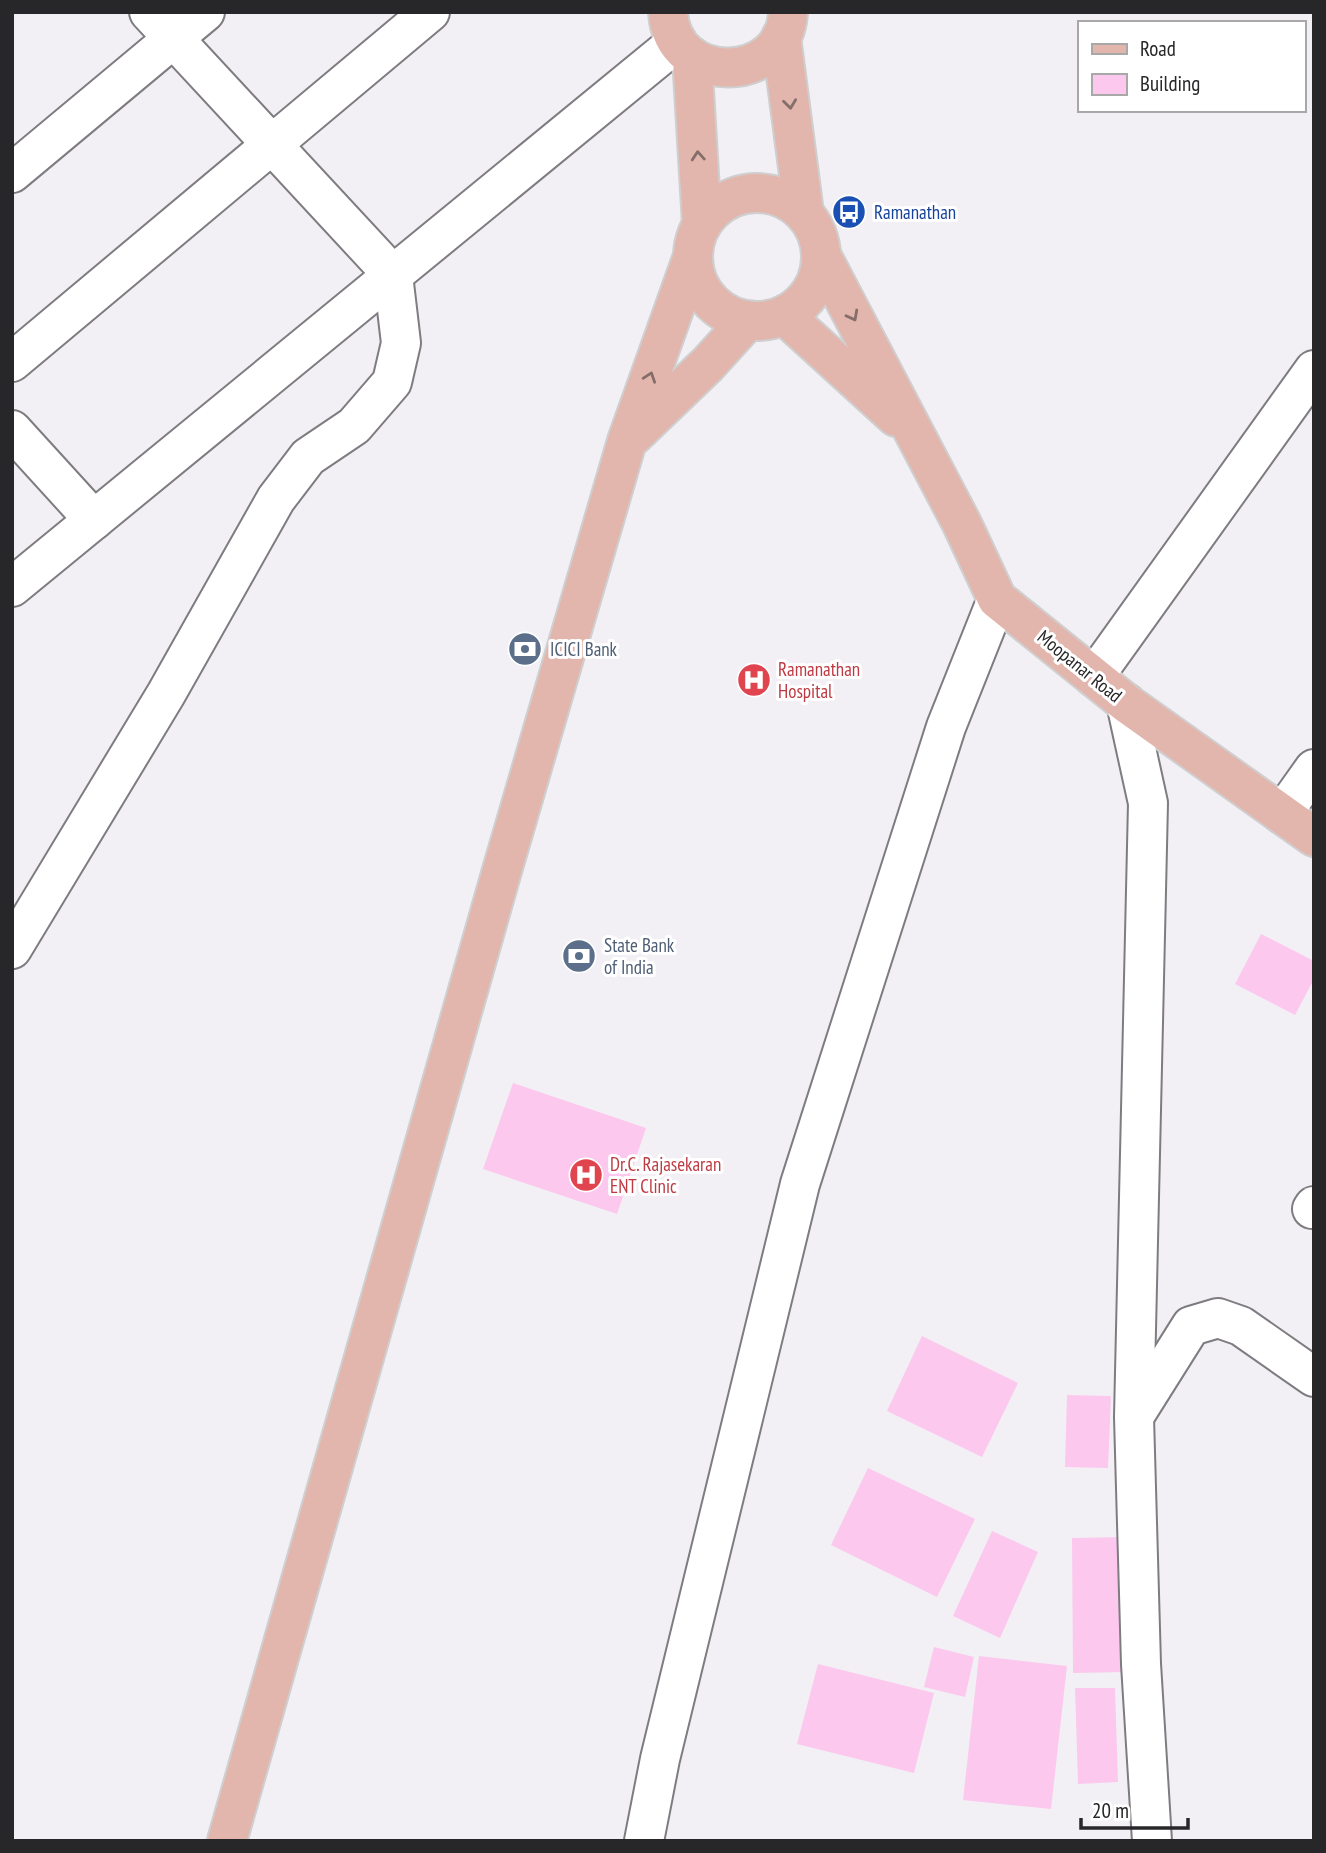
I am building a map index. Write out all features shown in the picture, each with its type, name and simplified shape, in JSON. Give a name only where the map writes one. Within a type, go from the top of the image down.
[{"type":"main road","points":[[679,37],[710,66],[731,69],[751,65],[768,54],[785,24]]},
{"type":"main road","points":[[785,24],[804,213]]},
{"type":"main road","points":[[679,37],[697,240],[695,274],[708,298],[730,316],[766,318]]},
{"type":"main road","points":[[227,1841],[497,888],[627,441],[697,240],[715,209],[731,198],[751,193],[770,194],[788,201],[804,213],[819,240],[821,255],[818,274],[811,291],[799,305],[766,318],[708,364],[627,441]]},
{"type":"main road","name":"Moopanar Road","points":[[821,255],[962,524],[997,599],[1126,703],[1314,837]]},
{"type":"main road","name":"Moopanar Road","points":[[766,318],[915,435]]},
{"type":"street","points":[[12,173],[161,26],[205,12]]},
{"type":"street","points":[[12,362],[430,12]]},
{"type":"street","points":[[12,949],[166,694],[276,499],[307,457],[354,426],[392,382],[401,343],[393,275],[161,26]]},
{"type":"street","points":[[12,587],[679,37]]},
{"type":"street","points":[[1094,677],[1314,370]]},
{"type":"street","points":[[12,430],[94,520]]},
{"type":"street","points":[[644,1841],[663,1746],[800,1184],[946,727],[997,599]]},
{"type":"street","points":[[1126,703],[1148,803],[1134,1417],[1141,1664],[1152,1841]]},
{"type":"street","points":[[1282,814],[1314,769]]},
{"type":"street","points":[[1134,1417],[1191,1326],[1218,1318],[1241,1326],[1314,1377]]},
{"type":"building","points":[[1261,934],[1314,961],[1314,979],[1295,1015],[1235,984]]},
{"type":"building","points":[[513,1083],[646,1128],[617,1214],[483,1169]]},
{"type":"building","points":[[922,1336],[1018,1383],[982,1457],[887,1411]]},
{"type":"building","points":[[1067,1395],[1111,1396],[1108,1468],[1065,1467]]},
{"type":"building","points":[[868,1468],[975,1519],[937,1597],[831,1545]]},
{"type":"building","points":[[992,1531],[1038,1552],[1000,1638],[953,1616]]},
{"type":"building","points":[[1126,1537],[1128,1672],[1073,1673],[1072,1538]]},
{"type":"building","points":[[934,1647],[974,1657],[965,1697],[924,1687]]},
{"type":"building","points":[[979,1656],[1067,1666],[1051,1809],[963,1800]]},
{"type":"building","points":[[818,1664],[934,1693],[914,1773],[797,1744]]},
{"type":"building","points":[[1075,1688],[1115,1688],[1118,1782],[1078,1784]]},
{"type":"place","name":"Ramanathan","points":[[849,212]]},
{"type":"place","name":"ICICI Bank","points":[[525,649]]},
{"type":"place","name":"Ramanathan Hospital","points":[[754,680]]},
{"type":"place","name":"State Bank of India","points":[[579,956]]},
{"type":"place","name":"Dr.C. Rajasekaran ENT Clinic","points":[[586,1175]]}]
